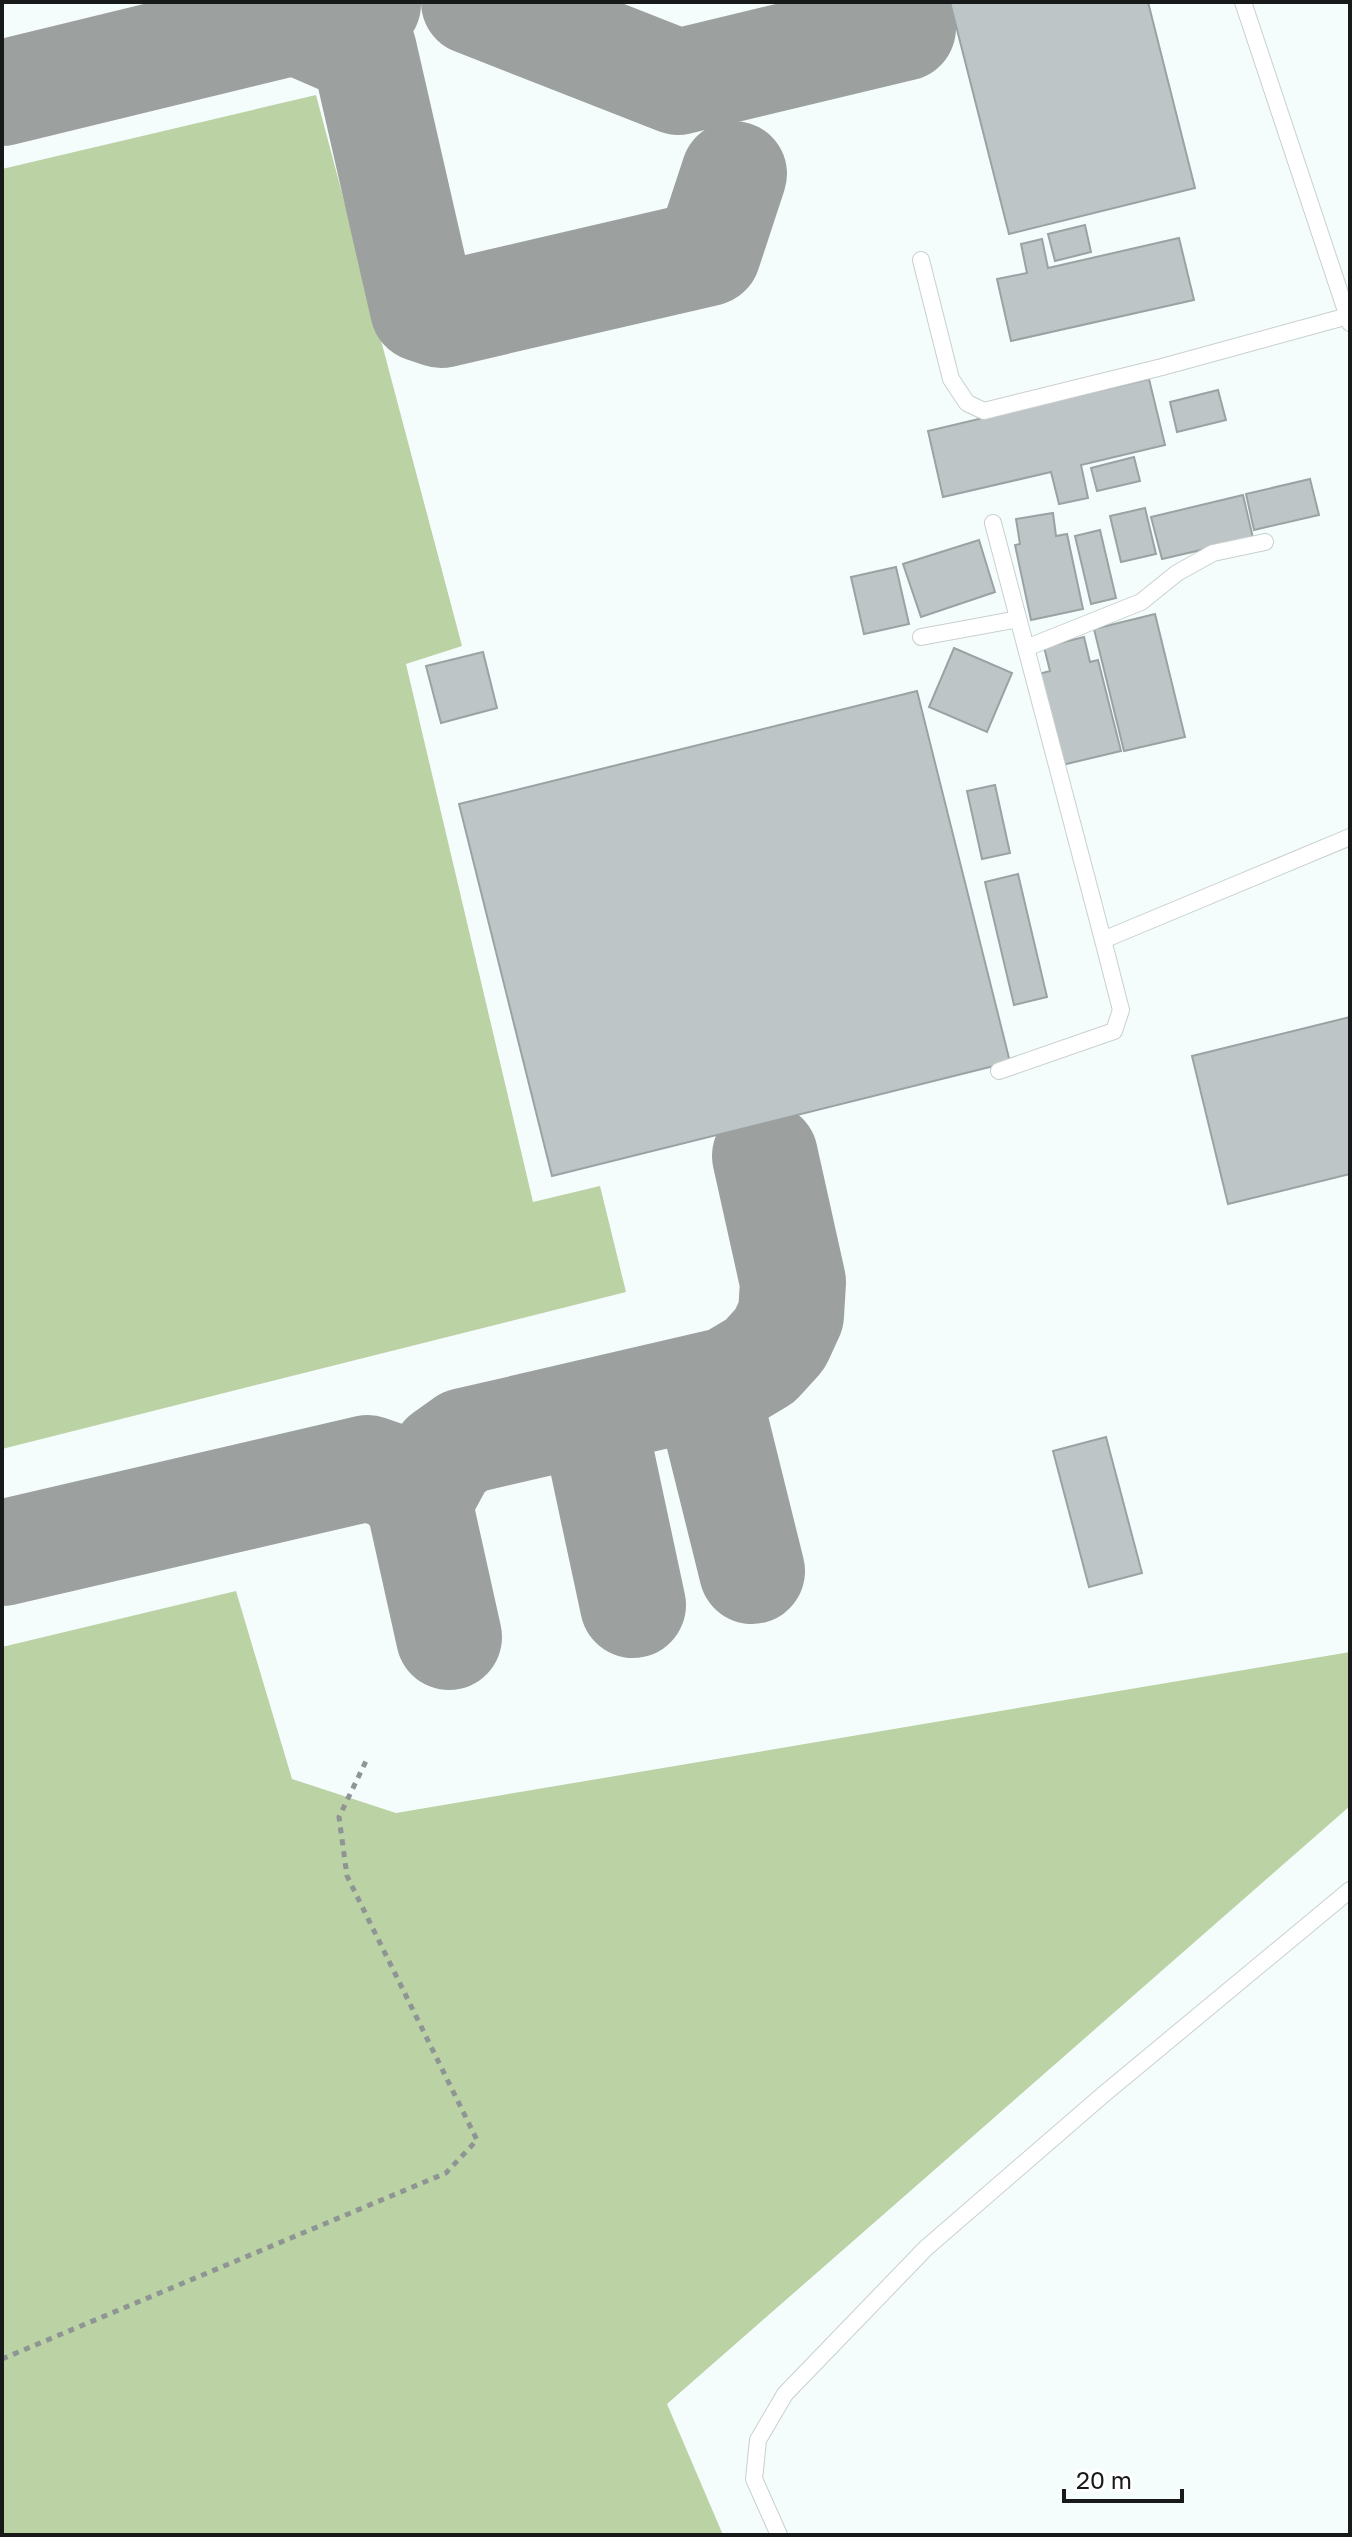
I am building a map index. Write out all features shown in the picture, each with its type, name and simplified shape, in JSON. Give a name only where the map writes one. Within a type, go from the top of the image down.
[{"type":"lane","points":[[921,260],[951,379],[967,403],[984,411],[1349,320],[1243,2]]},
{"type":"lane","points":[[993,523],[1121,1010],[1114,1031],[999,1071]]},
{"type":"lane","points":[[1026,648],[1141,602],[1177,573],[1213,553],[1265,542]]},
{"type":"lane","points":[[921,637],[1018,619]]},
{"type":"lane","points":[[1103,940],[1350,837]]},
{"type":"lane","points":[[779,2535],[754,2479],[758,2440],[785,2394],[926,2248],[1104,2094],[1350,1890]]},
{"type":"path","points":[[2,2359],[446,2173],[477,2140],[347,1876],[339,1817],[367,1759]]},
{"type":"green space","points":[[316,95],[462,646],[406,664],[533,1202],[600,1186],[626,1292],[2,1449],[2,169]]},
{"type":"green space","points":[[236,1591],[292,1779],[396,1813],[1350,1652],[1350,1806],[667,2404],[723,2535],[2,2535],[2,1647]]},
{"type":"building","points":[[950,2],[1148,2],[1195,188],[1009,234]]},
{"type":"building","points":[[1085,225],[1091,252],[1055,261],[1048,234]]},
{"type":"building","points":[[1179,238],[1194,300],[1011,341],[997,279],[1027,273],[1021,244],[1042,239],[1048,268]]},
{"type":"building","points":[[1149,379],[1165,445],[1081,465],[1088,498],[1059,504],[1051,472],[943,497],[928,431]]},
{"type":"building","points":[[1218,390],[1226,420],[1177,432],[1170,402]]},
{"type":"building","points":[[1134,457],[1140,481],[1097,491],[1091,468]]},
{"type":"building","points":[[1310,479],[1319,515],[1254,530],[1246,494]]},
{"type":"building","points":[[1243,495],[1253,538],[1162,559],[1151,517]]},
{"type":"building","points":[[1145,508],[1156,554],[1121,562],[1110,516]]},
{"type":"building","points":[[1053,513],[1056,536],[1067,534],[1083,609],[1031,620],[1015,545],[1020,544],[1016,519]]},
{"type":"building","points":[[1100,530],[1116,598],[1091,604],[1075,536]]},
{"type":"building","points":[[979,540],[995,592],[921,617],[903,564]]},
{"type":"building","points":[[896,567],[909,624],[864,634],[851,577]]},
{"type":"building","points":[[1155,614],[1185,737],[1124,751],[1094,629]]},
{"type":"building","points":[[1084,637],[1090,662],[1098,660],[1121,751],[1058,766],[1035,675],[1050,671],[1044,647]]},
{"type":"building","points":[[954,648],[1012,673],[987,732],[929,707]]},
{"type":"building","points":[[483,652],[497,708],[441,723],[426,666]]},
{"type":"building","points":[[917,691],[1010,1062],[552,1176],[459,804]]},
{"type":"building","points":[[995,785],[1010,853],[982,859],[967,791]]},
{"type":"building","points":[[1018,874],[1047,997],[1014,1005],[985,882]]},
{"type":"building","points":[[1350,1017],[1350,1174],[1228,1204],[1192,1056]]},
{"type":"building","points":[[1106,1437],[1142,1573],[1089,1587],[1053,1451]]},
{"type":"taxiway","points":[[311,2],[297,22],[364,51],[423,309],[441,315],[708,253],[734,174]]},
{"type":"taxiway","points":[[474,2],[678,82],[903,28]]},
{"type":"taxiway","points":[[2,93],[368,4]]},
{"type":"taxiway","points":[[419,1502],[444,1456],[465,1441],[728,1380],[760,1361],[780,1339],[791,1315],[793,1282],[765,1156]]},
{"type":"taxiway","points":[[686,1391],[701,1401],[715,1422],[752,1571]]},
{"type":"taxiway","points":[[570,1417],[586,1425],[597,1437],[633,1605]]},
{"type":"taxiway","points":[[2,1553],[368,1468],[400,1479],[419,1502],[449,1637]]}]
